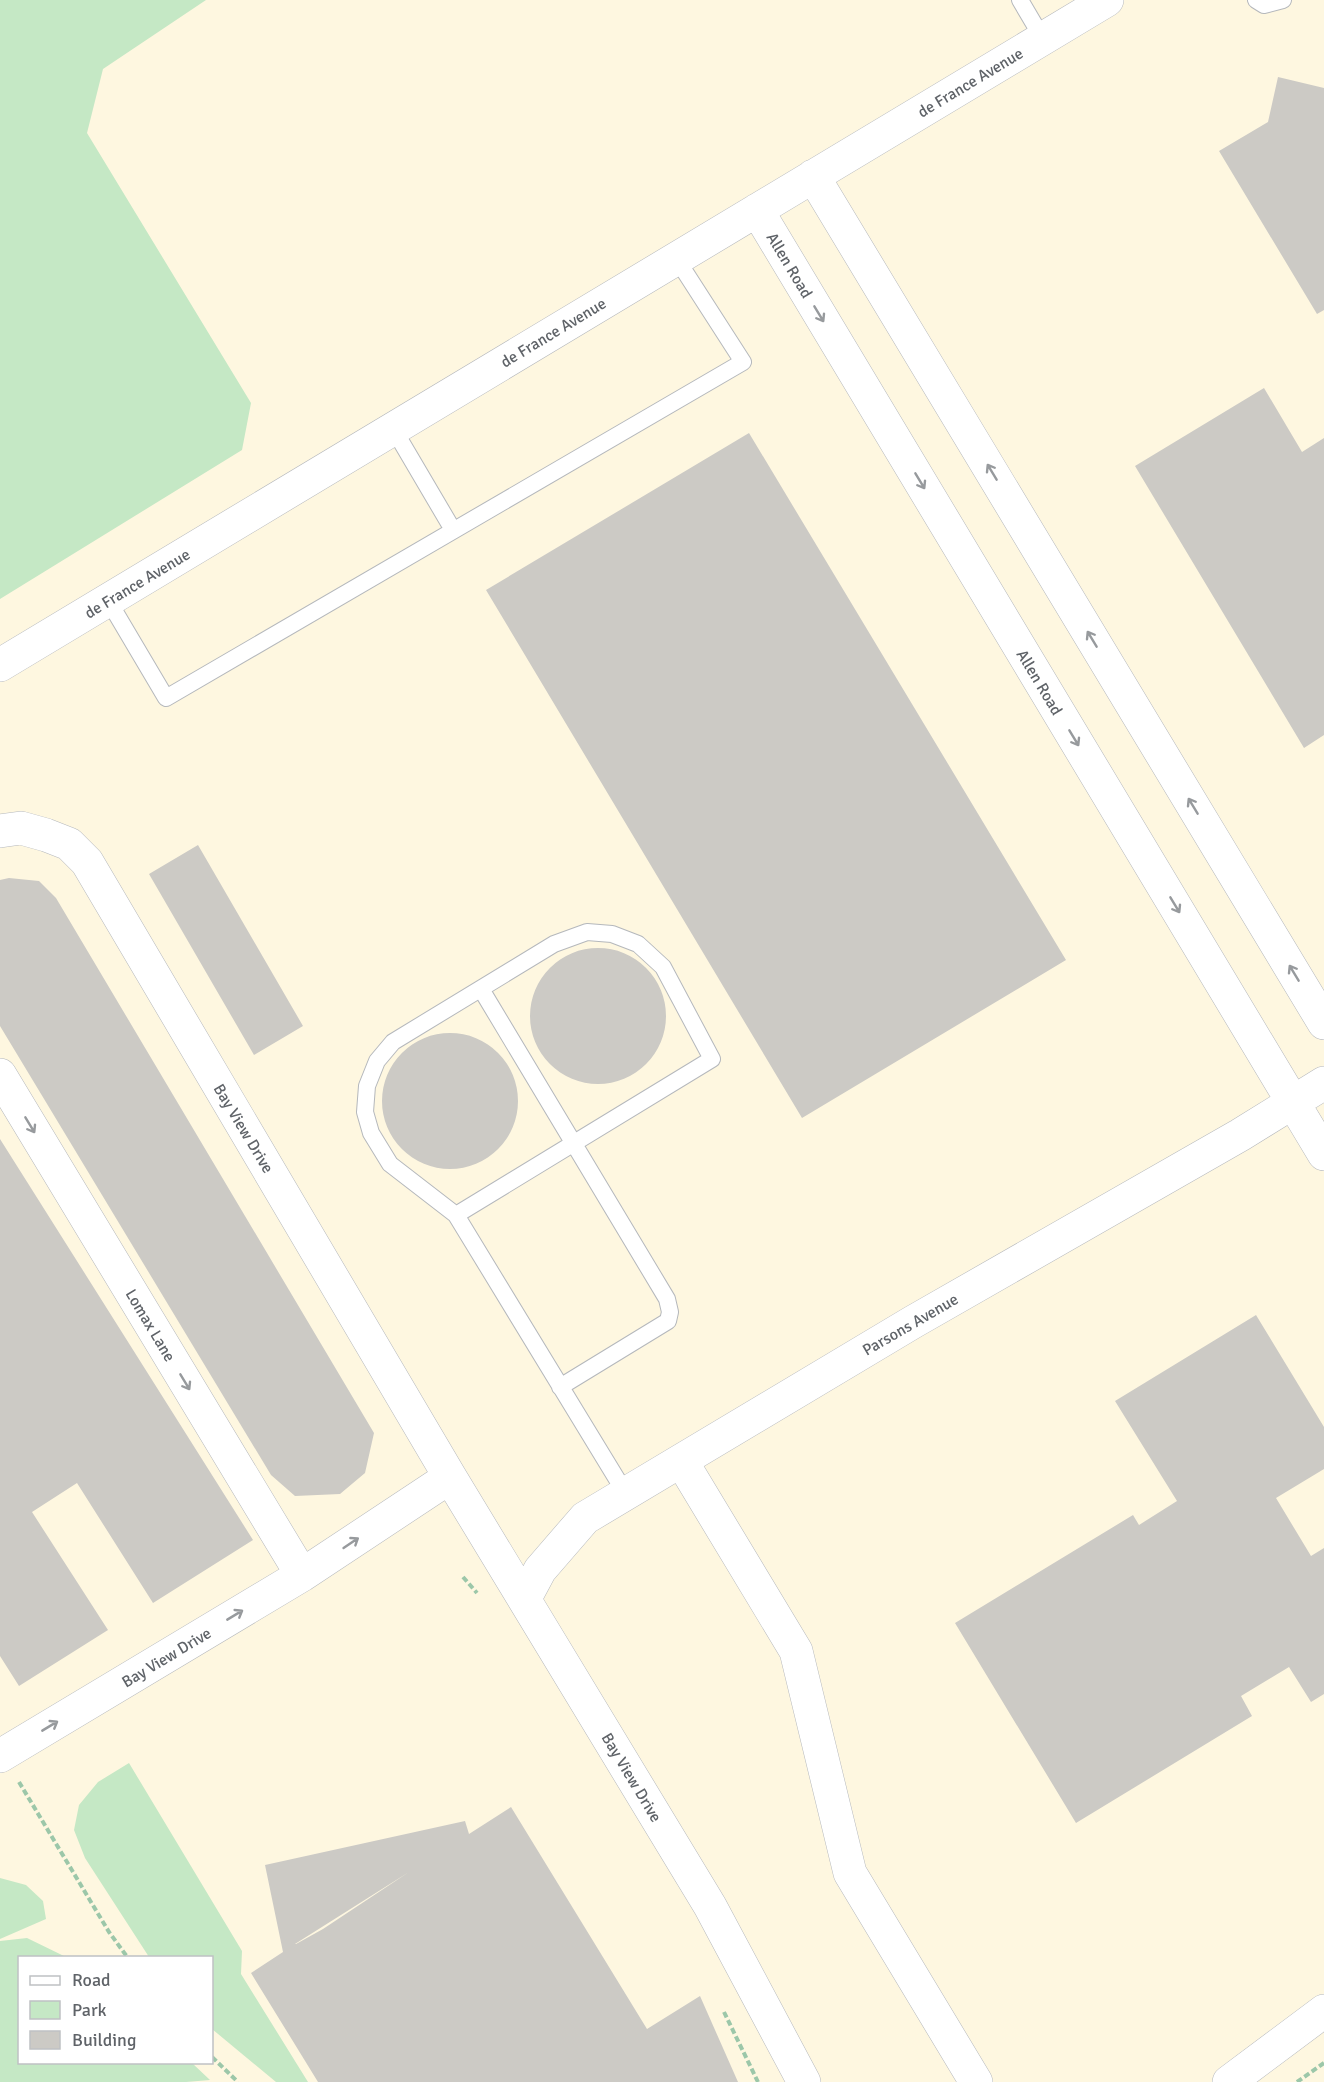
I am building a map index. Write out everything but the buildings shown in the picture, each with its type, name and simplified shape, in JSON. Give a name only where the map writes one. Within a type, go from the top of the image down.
[{"type":"street","name":"de France Avenue","points":[[0,665],[1107,0]]},
{"type":"street","points":[[813,176],[1324,1023]]},
{"type":"street","name":"Allen Road","points":[[757,210],[1324,1154]]},
{"type":"street","name":"Bay View Drive","points":[[0,831],[21,828],[46,835],[69,844],[87,862],[450,1477],[710,1906],[804,2082]]},
{"type":"street","name":"Lomax Lane","points":[[0,1075],[302,1575]]},
{"type":"street","name":"Parsons Avenue","points":[[525,1598],[540,1570],[585,1518],[913,1322],[1240,1135],[1324,1083]]},
{"type":"street","points":[[682,1462],[796,1651],[849,1873],[976,2082]]},
{"type":"street","name":"Bay View Drive","points":[[1,1755],[302,1575],[450,1477]]},
{"type":"street","points":[[1229,2082],[1324,2011]]},
{"type":"lane","points":[[1020,0],[1043,39]]},
{"type":"lane","points":[[1256,0],[1264,5],[1282,0]]},
{"type":"lane","points":[[108,600],[166,698],[743,362],[676,258]]},
{"type":"lane","points":[[393,428],[453,530]]},
{"type":"lane","points":[[456,1215],[712,1059],[663,968],[638,944],[612,934],[587,932],[554,944],[393,1042],[376,1061],[367,1086],[365,1112],[371,1133],[390,1164],[456,1215],[626,1494]]},
{"type":"lane","points":[[481,989],[667,1299],[670,1312],[668,1321],[560,1387]]},
{"type":"path","points":[[1,1755],[109,1932],[127,1956]]},
{"type":"path","points":[[213,2057],[238,2082]]},
{"type":"path","points":[[1297,2082],[1324,2063]]},
{"type":"shaded area","points":[[0,0],[1324,0],[1324,2082],[0,2082]]},
{"type":"green space","points":[[0,0],[206,0],[103,69],[87,133],[251,403],[242,450],[0,599]]},
{"type":"green space","points":[[129,1763],[242,1951],[241,1974],[308,2082],[276,2082],[213,2030],[213,1956],[148,1956],[85,1858],[74,1830],[79,1805],[98,1782]]},
{"type":"green space","points":[[0,1878],[26,1885],[43,1901],[46,1919],[0,1939]]},
{"type":"green space","points":[[27,1938],[64,1956],[18,1956],[18,2064],[193,2064],[210,2080],[0,2082],[0,1941]]}]
